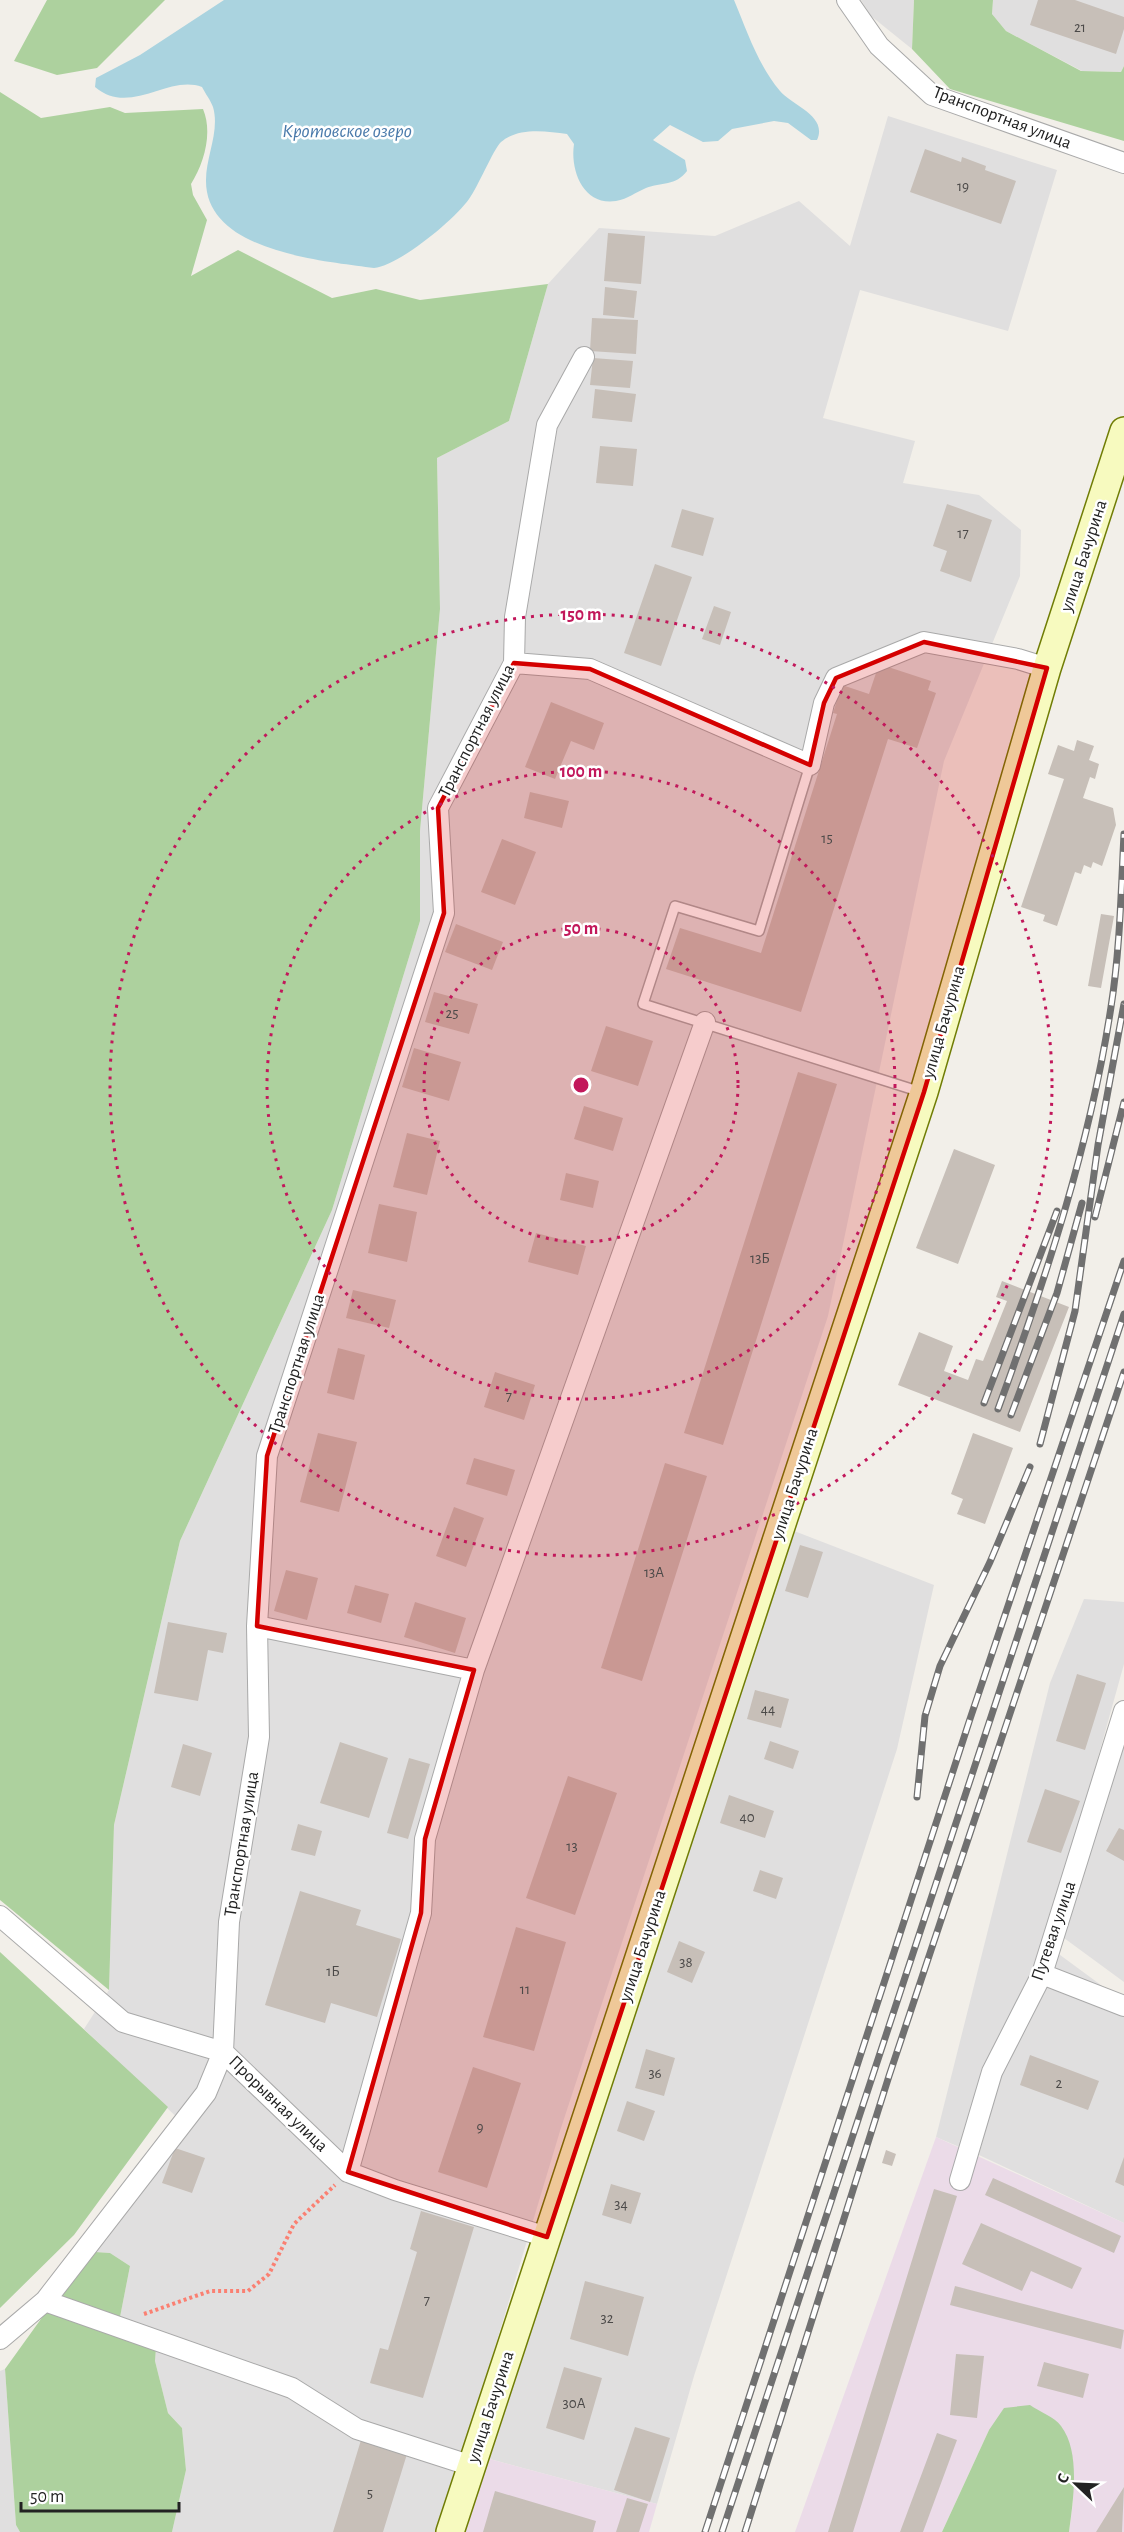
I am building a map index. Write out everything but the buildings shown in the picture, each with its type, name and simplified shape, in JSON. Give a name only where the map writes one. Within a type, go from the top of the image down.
[{"type":"street","name":"Транспортная улица","points":[[847,0],[879,46],[932,95],[1124,164]]},
{"type":"street","name":"Транспортная улица","points":[[0,2339],[45,2301],[206,2093],[223,2052],[229,1922],[259,1737],[257,1626],[267,1456],[444,913],[438,808],[514,663],[515,617],[547,424],[585,357]]},
{"type":"street","name":"улица Бачурина","points":[[450,2532],[924,1092],[1047,668],[1124,431]]},
{"type":"street","points":[[514,663],[590,669],[810,765],[824,703],[836,678],[924,642],[1018,659],[1047,668]]},
{"type":"street","points":[[348,2172],[421,1913],[425,1839],[474,1671],[705,1022]]},
{"type":"street","points":[[257,1626],[474,1671]]},
{"type":"street","name":"Путевая улица","points":[[960,2180],[992,2072],[1042,1974],[1124,1711]]},
{"type":"street","name":"Прорывная улица","points":[[0,1916],[123,2022],[223,2052],[348,2172],[395,2190],[547,2237]]},
{"type":"street","points":[[1042,1974],[1124,2006]]},
{"type":"street","points":[[45,2301],[292,2388],[357,2429],[472,2466]]},
{"type":"lane","points":[[810,765],[759,931],[675,906],[643,1004],[924,1092]]},
{"type":"path","points":[[135,2317],[210,2290],[248,2291],[269,2274],[294,2224],[348,2172]]},
{"type":"highlighted area","points":[[924,642],[1047,668],[924,1092],[547,2237],[348,2172],[421,1913],[425,1839],[474,1670],[257,1626],[267,1456],[444,913],[438,808],[514,663],[590,669],[810,765],[824,703],[836,678]]},
{"type":"shaded area","points":[[861,0],[914,0],[912,49],[871,16]]},
{"type":"shaded area","points":[[993,0],[1124,0],[1124,66],[1121,72],[1082,71],[1006,31],[992,14]]},
{"type":"shaded area","points":[[888,116],[1057,170],[1008,331],[860,290],[823,418],[915,441],[903,483],[979,495],[1021,530],[1020,576],[944,761],[828,1316],[560,2131],[474,2417],[436,2532],[172,2532],[186,2470],[182,2428],[168,2413],[155,2361],[156,2348],[120,2317],[130,2266],[110,2253],[95,2252],[187,2127],[84,2029],[109,1990],[114,1825],[180,1541],[332,1210],[420,921],[420,831],[440,609],[437,458],[509,421],[548,284],[599,228],[715,236],[799,201],[850,246]]},
{"type":"shaded area","points":[[789,1529],[934,1585],[897,1749],[694,2376],[657,2504],[486,2458]]},
{"type":"shaded area","points":[[1084,1599],[1124,1602],[1124,1664],[1048,1937],[987,2069],[964,2149],[936,2137],[1050,1683]]},
{"type":"shaded area","points":[[1124,1744],[1124,1982],[1064,1938]]},
{"type":"shaded area","points":[[1056,1952],[1124,2002],[1124,2223],[979,2155],[1001,2073]]},
{"type":"shaded area","points":[[936,2137],[1124,2223],[1124,2532],[1069,2532],[1073,2502],[1073,2458],[989,2430],[942,2532],[795,2532]]},
{"type":"shaded area","points":[[5,2369],[16,2525],[20,2532],[0,2532],[0,2371]]},
{"type":"shaded area","points":[[486,2458],[657,2504],[649,2532],[461,2532]]},
{"type":"green space","points":[[47,0],[165,0],[97,68],[57,75],[14,61]]},
{"type":"green space","points":[[914,0],[993,0],[992,14],[1006,31],[1081,71],[1121,72],[1124,66],[1124,141],[950,89],[912,49]]},
{"type":"green space","points":[[0,92],[41,118],[110,107],[125,113],[203,109],[207,128],[206,148],[191,184],[193,195],[207,220],[191,276],[238,250],[332,298],[376,289],[420,300],[548,284],[509,421],[437,458],[440,609],[420,831],[420,921],[332,1210],[180,1541],[114,1825],[109,1990],[0,1900]]},
{"type":"green space","points":[[0,1952],[168,2107],[74,2235],[0,2308]]},
{"type":"green space","points":[[95,2252],[110,2253],[130,2266],[120,2317],[57,2299]]},
{"type":"green space","points":[[46,2312],[156,2348],[155,2361],[168,2413],[182,2428],[186,2470],[172,2532],[20,2532],[16,2525],[5,2369]]},
{"type":"green space","points":[[1030,2405],[1051,2417],[1061,2426],[1071,2449],[1074,2477],[1069,2532],[942,2532],[989,2430],[1004,2408]]},
{"type":"water","name":"Кротовское озеро","points":[[224,0],[734,0],[754,47],[772,81],[780,91],[814,118],[819,132],[817,140],[811,140],[788,123],[774,121],[732,129],[718,141],[703,142],[670,125],[653,140],[685,160],[687,171],[683,176],[616,201],[605,201],[595,198],[581,184],[574,165],[574,144],[567,134],[524,132],[501,142],[473,193],[462,208],[426,240],[398,259],[374,268],[299,256],[246,238],[225,223],[211,204],[206,180],[215,116],[202,87],[189,84],[122,98],[108,95],[95,87],[96,78],[140,55]]},
{"type":"railway","points":[[998,1409],[1065,1211],[1091,1110],[1114,986],[1124,834]]},
{"type":"railway","points":[[1040,1444],[1075,1311],[1098,1145],[1124,1004]]},
{"type":"railway","points":[[1095,1217],[1124,1102]]},
{"type":"railway","points":[[1011,1415],[1057,1293],[1082,1203]]},
{"type":"railway","points":[[984,1403],[1057,1211]]},
{"type":"railway","points":[[705,2532],[970,1719],[1124,1261]]},
{"type":"railway","points":[[722,2532],[1124,1314]]},
{"type":"railway","points":[[745,2532],[889,2076],[1124,1372]]},
{"type":"railway","points":[[917,1797],[925,1716],[940,1666],[990,1562],[1030,1467]]}]
